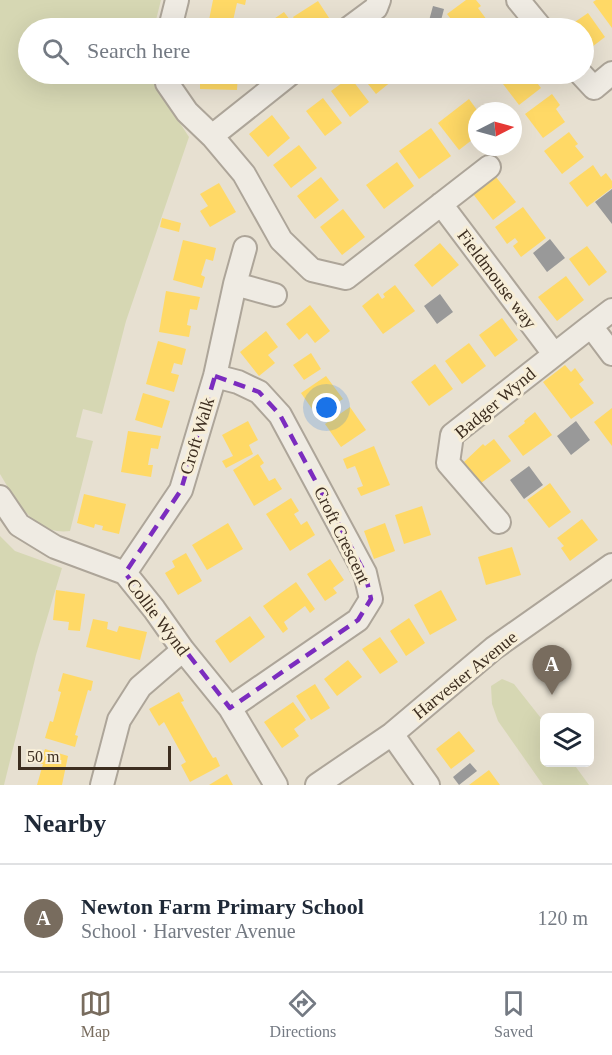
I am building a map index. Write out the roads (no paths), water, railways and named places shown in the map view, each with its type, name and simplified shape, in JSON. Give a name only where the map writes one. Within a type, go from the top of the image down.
[{"type":"street","points":[[172,18],[177,0]]},
{"type":"street","points":[[362,18],[376,8],[379,0]]},
{"type":"street","points":[[518,0],[533,18]]},
{"type":"street","points":[[590,84],[594,88],[612,73]]},
{"type":"street","points":[[168,84],[187,112],[212,136],[244,174],[281,240],[312,270],[346,278],[489,167]]},
{"type":"street","points":[[212,136],[277,84]]},
{"type":"street","name":"Fieldmouse way","points":[[441,204],[554,354]]},
{"type":"street","name":"Croft Walk","points":[[125,573],[181,490],[215,376],[245,248]]},
{"type":"street","points":[[235,284],[275,295]]},
{"type":"street","name":"Badger Wynd","points":[[499,522],[448,463],[452,435],[612,310]]},
{"type":"street","points":[[591,326],[612,354]]},
{"type":"street","name":"Croft Crescent","points":[[215,376],[238,382],[259,392],[280,415],[365,573],[371,598],[358,620],[230,708]]},
{"type":"street","name":"Collie Wynd","points":[[0,497],[19,525],[55,547],[125,573],[230,708],[276,785]]},
{"type":"street","name":"Harvester Avenue","points":[[317,785],[392,734],[494,648],[612,565]]},
{"type":"street","points":[[102,785],[119,720],[140,687],[183,650]]},
{"type":"street","points":[[392,734],[428,785]]},
{"type":"place","name":"Newton Farm Primary School","points":[[552,695]]}]
